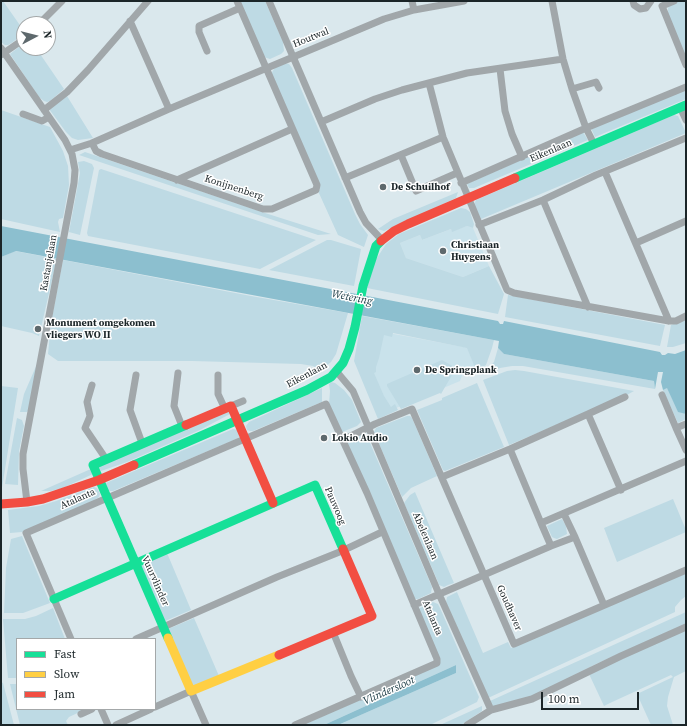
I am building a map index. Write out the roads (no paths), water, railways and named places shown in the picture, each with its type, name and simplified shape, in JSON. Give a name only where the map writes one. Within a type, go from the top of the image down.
[{"type":"street","points":[[47,16],[62,1]]},
{"type":"street","points":[[44,110],[72,86],[148,1]]},
{"type":"street","points":[[269,1],[360,212],[366,223],[382,240]]},
{"type":"street","points":[[412,1],[414,10]]},
{"type":"street","name":"Houtwal","points":[[70,150],[92,143],[293,56],[384,19],[414,10],[464,1]]},
{"type":"street","points":[[552,1],[563,59],[586,128],[594,144]]},
{"type":"street","points":[[633,1],[634,5],[640,9],[646,8],[651,2],[662,6],[674,1]]},
{"type":"street","points":[[207,51],[199,32],[199,26],[238,4]]},
{"type":"street","name":"Konijnenberg","points":[[92,143],[96,151],[102,154],[263,209],[272,209],[316,190],[317,185],[238,4]]},
{"type":"street","points":[[662,6],[686,65]]},
{"type":"street","points":[[130,21],[169,109]]},
{"type":"street","points":[[2,52],[16,44]]},
{"type":"street","name":"Kastanjelaan","points":[[2,52],[65,140],[72,154],[75,170],[59,267],[23,454],[22,469],[27,502]]},
{"type":"street","points":[[321,122],[375,99],[402,90],[468,73],[563,59]]},
{"type":"street","points":[[500,69],[505,111],[512,134],[522,157]]},
{"type":"street","points":[[572,89],[596,82],[599,88]]},
{"type":"street","points":[[429,83],[443,138],[507,290],[514,293],[669,321],[676,321],[686,316]]},
{"type":"street","points":[[461,183],[586,128],[686,87]]},
{"type":"street","points":[[683,106],[686,120]]},
{"type":"street","name":"Eikenlaan","points":[[1,504],[43,499],[99,480],[307,390],[331,377],[337,372],[343,363],[349,349],[363,286],[371,259],[376,246],[382,240],[403,227],[468,198],[683,106]]},
{"type":"street","points":[[23,114],[42,121],[49,117]]},
{"type":"street","points":[[177,180],[292,128]]},
{"type":"street","points":[[345,178],[443,138]]},
{"type":"street","points":[[479,225],[543,200],[686,138]]},
{"type":"street","points":[[401,155],[416,191],[457,173]]},
{"type":"street","points":[[605,172],[669,321]]},
{"type":"street","points":[[543,200],[588,307]]},
{"type":"street","points":[[636,243],[686,221]]},
{"type":"street","name":"Abelenlaan","points":[[337,372],[353,391],[491,710]]},
{"type":"street","points":[[178,373],[174,406],[182,426]]},
{"type":"street","points":[[136,375],[130,410],[142,443]]},
{"type":"street","points":[[218,375],[218,394],[237,420],[273,503]]},
{"type":"street","points":[[92,385],[87,402],[90,416],[85,428],[106,459],[182,426],[243,402]]},
{"type":"street","points":[[662,395],[686,450]]},
{"type":"street","points":[[442,477],[510,449],[625,397]]},
{"type":"street","name":"Atalanta","points":[[71,638],[26,533],[326,404],[367,493],[382,532],[438,659],[437,663],[295,725]]},
{"type":"street","name":"Goudhaver","points":[[368,427],[412,409],[514,644],[686,570]]},
{"type":"street","points":[[588,414],[621,490]]},
{"type":"street","points":[[676,428],[686,424]]},
{"type":"street","points":[[343,440],[368,427]]},
{"type":"street","points":[[510,449],[551,546]]},
{"type":"street","name":"Vuurvlinder","points":[[106,459],[93,465],[192,691]]},
{"type":"street","points":[[541,523],[686,461]]},
{"type":"street","name":"Pauwoog","points":[[54,599],[315,486],[342,551],[372,616],[192,691]]},
{"type":"street","points":[[564,514],[604,605]]},
{"type":"street","points":[[138,638],[277,577],[342,551],[382,532]]},
{"type":"street","points":[[414,605],[575,537]]},
{"type":"street","points":[[468,725],[491,710],[532,699],[621,656],[686,627]]},
{"type":"street","points":[[333,632],[361,697]]},
{"type":"street","points":[[156,707],[192,691],[206,725]]},
{"type":"street","points":[[81,714],[90,710]]},
{"type":"street","points":[[101,710],[108,725]]},
{"type":"street","points":[[116,725],[149,710]]},
{"type":"water","name":"Wetering","points":[[1,226],[498,321],[500,324],[503,324],[504,321],[660,352],[662,355],[668,353],[675,354],[686,350],[686,414],[678,412],[667,388],[663,390],[661,382],[663,372],[658,372],[655,389],[654,381],[504,354],[498,348],[499,341],[16,251],[1,257]]},
{"type":"water","points":[[456,665],[456,673],[338,725],[324,725]]},
{"type":"place","name":"De Schuilhof","points":[[383,187]]},
{"type":"place","name":"Christiaan Huygens","points":[[443,251]]},
{"type":"place","name":"Monument omgekomen vliegers WO II","points":[[38,329]]},
{"type":"place","name":"De Springplank","points":[[417,370]]},
{"type":"place","name":"Lokio Audio","points":[[324,438]]},
{"type":"water label","name":"Vlindersloot","points":[[389,691]]}]
